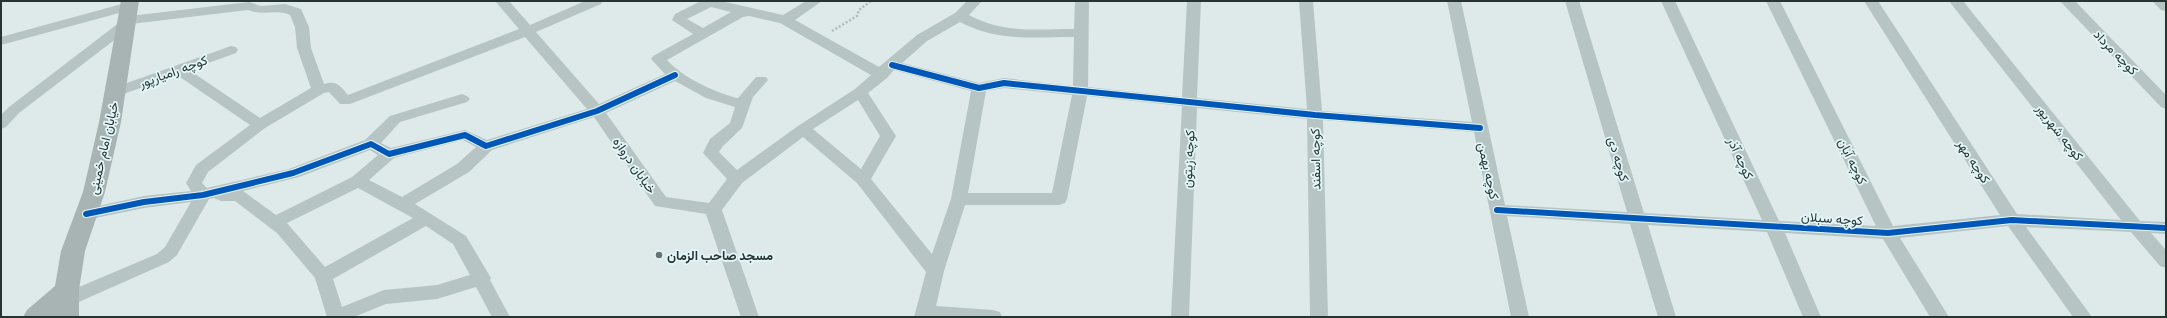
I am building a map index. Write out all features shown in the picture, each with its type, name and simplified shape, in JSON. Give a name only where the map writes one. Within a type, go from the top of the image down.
[{"type":"street","name":"خیابان دروازه","points":[[502,1],[597,111],[661,202],[713,209]]},
{"type":"street","points":[[203,195],[194,183],[202,169],[260,125],[319,90],[332,86],[345,102],[527,31],[596,1]]},
{"type":"street","points":[[786,20],[815,1]]},
{"type":"street","points":[[750,317],[713,209],[736,179],[803,129],[860,92],[922,38],[960,16],[975,1]]},
{"type":"street","points":[[959,199],[1059,199],[1080,92],[1082,1]]},
{"type":"street","name":"کوچه زیتون","points":[[1180,317],[1194,1]]},
{"type":"street","name":"کوچه اسفند","points":[[1306,1],[1314,115],[1319,317]]},
{"type":"street","name":"کوچه بهمن","points":[[1454,1],[1520,317]]},
{"type":"street","name":"کوچه دی","points":[[1572,1],[1667,317]]},
{"type":"street","name":"کوچه آذر","points":[[1668,1],[1773,226],[1812,317]]},
{"type":"street","name":"کوچه آبان","points":[[1773,1],[1888,233],[1940,317]]},
{"type":"street","name":"کوچه مهر","points":[[1871,1],[2012,220],[2083,317]]},
{"type":"street","name":"کوچه شهریور","points":[[1956,1],[2135,226],[2166,262]]},
{"type":"street","name":"کوچه مرداد","points":[[2066,1],[2166,104]]},
{"type":"street","points":[[2159,1],[2166,7]]},
{"type":"street","points":[[703,34],[679,20],[680,17],[710,2],[744,12],[786,20],[818,39],[887,70],[980,88],[1004,83],[1314,115],[1480,128]]},
{"type":"street","points":[[1,41],[127,13],[250,6],[260,10],[285,8],[296,12],[302,27],[304,48],[319,90]]},
{"type":"street","points":[[743,103],[732,103],[675,75],[658,59],[744,12]]},
{"type":"street","points":[[1,124],[7,113],[127,13]]},
{"type":"street","name":"خیابان امام خمینی","points":[[66,302],[73,251],[94,192],[109,129],[127,13]]},
{"type":"street","points":[[960,16],[982,28],[1008,33],[1082,33]]},
{"type":"street","name":"کوچه رامیارپور","points":[[115,92],[231,50]]},
{"type":"street","points":[[178,69],[260,125]]},
{"type":"street","points":[[403,204],[463,168],[486,146],[597,111],[675,75]]},
{"type":"street","points":[[736,179],[711,153],[716,142],[737,124],[746,96],[761,80]]},
{"type":"street","points":[[980,88],[959,199],[935,271],[924,315],[993,317]]},
{"type":"street","points":[[860,92],[888,136],[863,179]]},
{"type":"street","points":[[36,317],[163,258],[171,251],[203,195],[293,173],[371,144],[395,119],[462,99]]},
{"type":"street","points":[[803,129],[863,179],[935,271]]},
{"type":"street","points":[[274,223],[358,181],[389,154],[465,135],[486,146]]},
{"type":"street","points":[[371,144],[389,154]]},
{"type":"street","points":[[358,181],[403,204],[460,240],[482,278],[501,317]]},
{"type":"street","points":[[86,214],[144,202],[203,195],[239,195],[283,230],[323,276],[336,317],[384,297],[437,292],[482,278]]},
{"type":"street","name":"کوچه سبلان","points":[[1497,210],[1888,233],[2012,220],[2166,228]]},
{"type":"street","points":[[323,276],[427,218]]},
{"type":"path","points":[[818,39],[857,16],[859,10],[871,1]]},
{"type":"cycle path","points":[[892,65],[979,88],[1004,83],[1315,115],[1480,128]]},
{"type":"cycle path","points":[[86,214],[144,202],[203,195],[293,173],[371,144],[389,154],[465,135],[486,146],[597,111],[675,75]]},
{"type":"cycle path","points":[[1497,210],[1888,233],[2012,220],[2166,228]]},
{"type":"place","name":"مسجد صاحب الزمان","points":[[659,255]]}]
